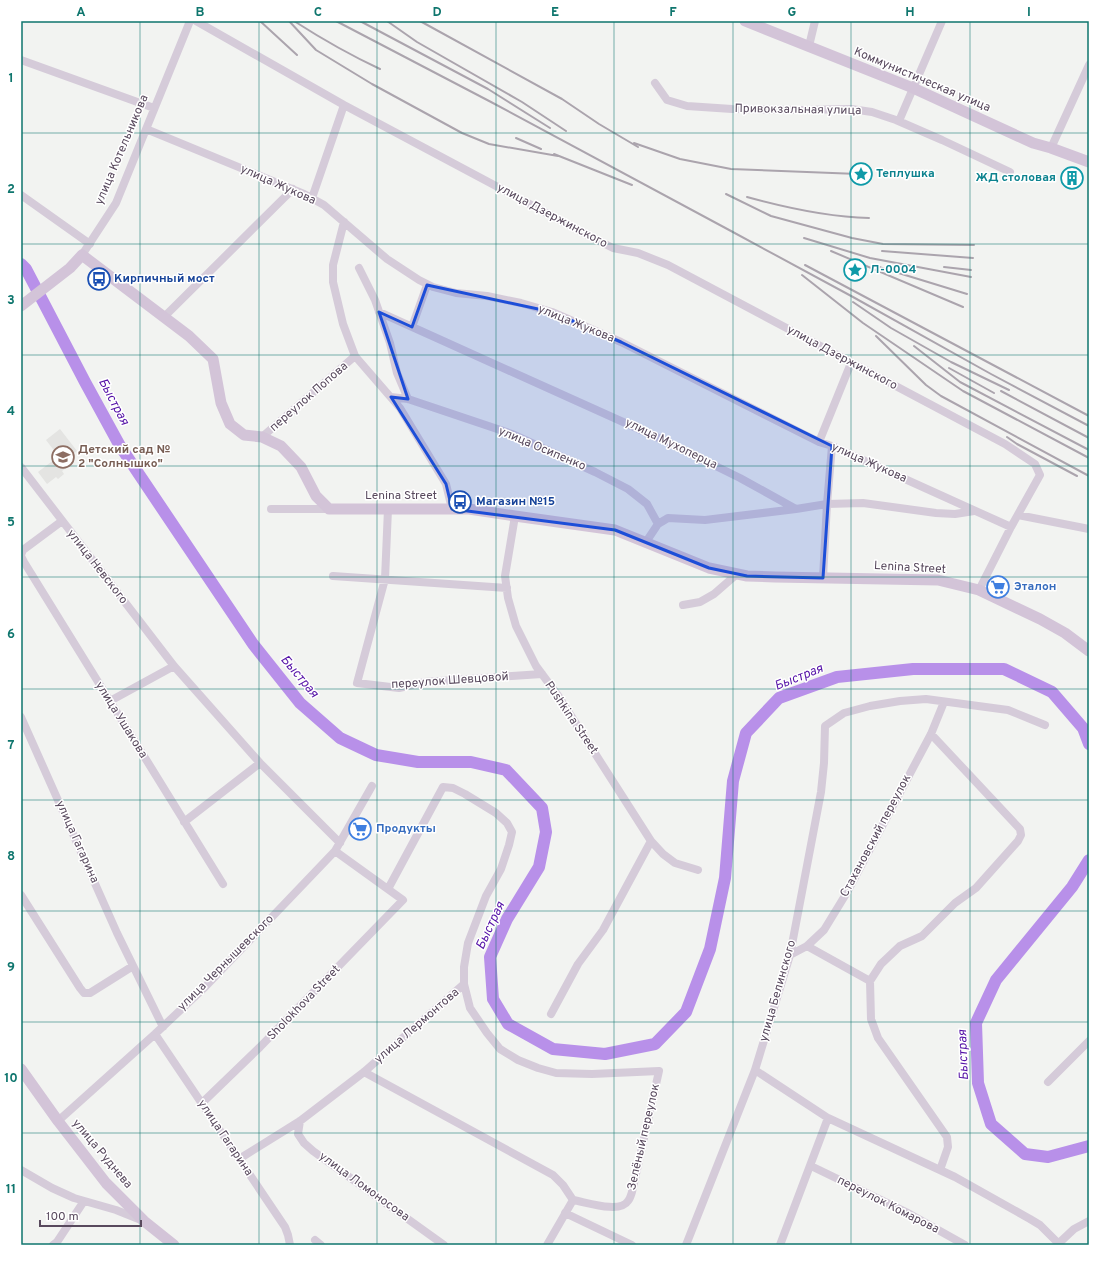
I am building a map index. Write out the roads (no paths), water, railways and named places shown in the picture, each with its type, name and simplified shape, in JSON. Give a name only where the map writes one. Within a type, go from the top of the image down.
[{"type":"street","name":"улица Котельникова","points":[[21,306],[70,268],[82,255],[116,203],[190,21]]},
{"type":"street","name":"улица Дзержинского","points":[[196,21],[344,105],[597,240],[613,248],[638,253],[668,265],[1005,444],[1035,464],[1040,475],[1018,515]]},
{"type":"street","name":"Коммунистическая улица","points":[[745,21],[913,88],[1033,143],[1089,162]]},
{"type":"street","points":[[809,46],[815,21]]},
{"type":"street","points":[[898,121],[942,21]]},
{"type":"street","points":[[21,60],[154,108]]},
{"type":"street","points":[[1051,148],[1089,65]]},
{"type":"street","name":"Привокзальная улица","points":[[656,83],[667,100],[687,106],[732,109],[851,109],[872,112],[898,121],[942,140],[1010,172]]},
{"type":"street","points":[[312,198],[344,105]]},
{"type":"street","name":"улица Жукова","points":[[146,129],[312,198],[324,205],[387,259],[433,288],[456,293],[487,296],[521,303],[552,312],[621,342],[819,442],[832,446],[1011,527]]},
{"type":"street","points":[[164,317],[293,189]]},
{"type":"street","points":[[21,195],[90,244]]},
{"type":"street","points":[[344,222],[333,265],[333,282],[343,324],[355,356],[400,408],[446,484],[452,509]]},
{"type":"street","points":[[82,255],[189,336],[213,359],[221,403],[230,424],[244,435],[262,437],[282,446],[301,468],[316,496],[328,509]]},
{"type":"street","points":[[359,268],[375,300],[390,343],[397,373],[408,399]]},
{"type":"street","points":[[412,327],[427,285]]},
{"type":"street","name":"улица Мухоперца","points":[[379,312],[663,440],[740,478],[796,509]]},
{"type":"street","name":"переулок Попова","points":[[262,437],[355,356]]},
{"type":"street","points":[[819,442],[851,363]]},
{"type":"street","name":"улица Осипенко","points":[[391,397],[408,399],[512,434],[595,472],[628,489],[647,504],[658,524]]},
{"type":"street","points":[[824,578],[827,504],[832,446]]},
{"type":"street","name":"улица Невского","points":[[21,467],[174,666],[260,763],[340,843]]},
{"type":"street","points":[[646,542],[658,524],[668,518],[705,520],[827,504],[863,503],[955,514],[974,511]]},
{"type":"street","name":"Lenina Street","points":[[271,509],[469,509],[615,530],[710,568],[747,576],[938,580],[979,590],[1040,619],[1065,633],[1089,651]]},
{"type":"street","points":[[385,579],[388,509]]},
{"type":"street","points":[[979,590],[1018,515],[1089,529]]},
{"type":"street","name":"Pushkina Street","points":[[515,516],[505,576],[508,598],[516,626],[536,666],[559,697],[651,841],[663,854],[675,863],[698,870]]},
{"type":"street","name":"улица Ушакова","points":[[62,520],[23,550],[21,556],[223,884]]},
{"type":"street","points":[[21,575],[29,571]]},
{"type":"street","points":[[683,605],[700,602],[714,594],[737,574]]},
{"type":"street","points":[[333,576],[507,588]]},
{"type":"street","name":"переулок Шевцовой","points":[[385,579],[357,683],[399,688],[425,682],[542,674]]},
{"type":"street","points":[[110,701],[174,666]]},
{"type":"street","name":"улица Белинского","points":[[686,1245],[755,1070],[790,955],[820,792],[824,764],[825,726],[844,713],[870,706],[900,701],[926,699],[944,702]]},
{"type":"street","points":[[944,702],[1008,710],[1045,725]]},
{"type":"street","name":"Стахановский переулок","points":[[790,955],[808,946],[824,930],[846,894],[931,734],[944,702]]},
{"type":"street","name":"улица Гагарина","points":[[21,717],[117,933],[163,1027]]},
{"type":"street","points":[[931,734],[1020,829],[1021,835],[1018,841],[976,888],[955,902],[922,936],[900,946],[881,964],[870,982],[871,1019],[878,1038],[947,1137],[948,1147],[940,1170]]},
{"type":"street","points":[[184,822],[260,763]]},
{"type":"street","name":"улица Чернышевского","points":[[58,1121],[163,1027],[205,987],[335,851],[372,786]]},
{"type":"street","name":"улица Лермонтова","points":[[240,1159],[300,1120],[364,1072],[464,984],[464,967],[468,943],[486,896],[510,845],[512,832],[507,823],[496,813],[453,788],[443,787],[388,889]]},
{"type":"street","points":[[551,1014],[578,964],[603,930],[651,841]]},
{"type":"street","points":[[335,851],[388,889]]},
{"type":"street","name":"Sholokhova Street","points":[[202,1103],[260,1047],[403,900],[388,889]]},
{"type":"street","points":[[21,895],[84,993],[90,993],[134,966]]},
{"type":"street","points":[[808,946],[870,982]]},
{"type":"street","name":"Зелёный переулок","points":[[464,984],[470,1008],[487,1033],[500,1049],[518,1060],[538,1068],[556,1072],[592,1074],[659,1071],[632,1192],[628,1202],[620,1206],[610,1207],[573,1200]]},
{"type":"street","name":"улица Гагарина","points":[[155,1034],[285,1227],[290,1245]]},
{"type":"street","points":[[1048,1082],[1089,1041]]},
{"type":"street","name":"улица Руднева","points":[[21,1069],[58,1121],[106,1183],[144,1222],[174,1245]]},
{"type":"street","points":[[755,1070],[828,1118],[956,1177],[1030,1218],[1040,1225],[1059,1244],[1074,1229],[1089,1221]]},
{"type":"street","name":"улица Лермонтова","points":[[364,1072],[553,1175],[563,1185],[573,1200]]},
{"type":"street","points":[[780,1245],[828,1118]]},
{"type":"street","name":"улица Ломоносова","points":[[300,1120],[298,1134],[313,1151],[444,1245]]},
{"type":"street","name":"переулок Комарова","points":[[811,1166],[906,1212],[965,1245]]},
{"type":"street","points":[[21,1170],[52,1188],[84,1201],[116,1210],[144,1222]]},
{"type":"street","points":[[547,1245],[573,1200]]},
{"type":"street","points":[[53,1245],[57,1242],[84,1201]]},
{"type":"street","points":[[565,1213],[632,1245]]},
{"type":"waterway","name":"Быстрая","points":[[21,264],[26,269],[120,446],[253,644],[300,703],[340,738],[376,755],[418,762],[471,762],[506,770],[542,808],[546,832],[539,867],[507,919],[490,957],[493,999],[508,1024],[553,1049],[605,1054],[655,1044],[686,1012],[710,949],[725,878],[733,781],[746,733],[779,698],[837,677],[913,669],[1004,669],[1052,692],[1083,728],[1089,744]]},
{"type":"waterway","name":"Быстрая","points":[[1089,860],[1072,887],[996,980],[976,1023],[978,1083],[991,1124],[1025,1154],[1048,1157],[1089,1146]]},
{"type":"railway","points":[[260,21],[297,55]]},
{"type":"railway","points":[[289,21],[316,50],[372,84],[462,133],[489,144],[558,156]]},
{"type":"railway","points":[[294,21],[336,46],[380,69]]},
{"type":"railway","points":[[336,21],[491,102],[731,231],[991,374],[1089,426]]},
{"type":"railway","points":[[360,21],[488,89],[550,128]]},
{"type":"railway","points":[[387,21],[417,42],[522,102],[566,131]]},
{"type":"railway","points":[[420,21],[562,99],[599,124],[638,147]]},
{"type":"railway","points":[[516,138],[541,149]]},
{"type":"railway","points":[[634,143],[680,159],[731,169],[858,174]]},
{"type":"railway","points":[[554,154],[632,185]]},
{"type":"railway","points":[[726,194],[771,216],[852,238],[883,244],[974,245]]},
{"type":"railway","points":[[747,197],[807,211],[838,216],[869,218]]},
{"type":"railway","points":[[804,238],[870,258],[971,277]]},
{"type":"railway","points":[[831,251],[963,307]]},
{"type":"railway","points":[[882,251],[973,258]]},
{"type":"railway","points":[[805,265],[1089,416]]},
{"type":"railway","points":[[879,267],[967,294]]},
{"type":"railway","points":[[944,267],[971,270]]},
{"type":"railway","points":[[802,275],[863,323],[963,391],[1089,458]]},
{"type":"railway","points":[[853,302],[891,328],[951,362],[1009,390]]},
{"type":"railway","points":[[876,336],[926,385],[941,396],[1089,476]]},
{"type":"railway","points":[[914,346],[960,382],[1089,450]]},
{"type":"railway","points":[[949,368],[994,393]]},
{"type":"railway","points":[[1001,391],[1089,438]]},
{"type":"railway","points":[[1007,437],[1017,444],[1077,476]]},
{"type":"place","name":"Теплушка","points":[[861,174]]},
{"type":"place","name":"ЖД столовая","points":[[1072,178]]},
{"type":"place","name":"Л-0004","points":[[855,270]]},
{"type":"place","name":"Кирпичный мост","points":[[99,279]]},
{"type":"place","name":"Детский сад № 2 \"Солнышко\"","points":[[63,457]]},
{"type":"place","name":"Магазин №15","points":[[460,502]]},
{"type":"place","name":"Эталон","points":[[998,587]]},
{"type":"place","name":"Продукты","points":[[360,829]]}]
